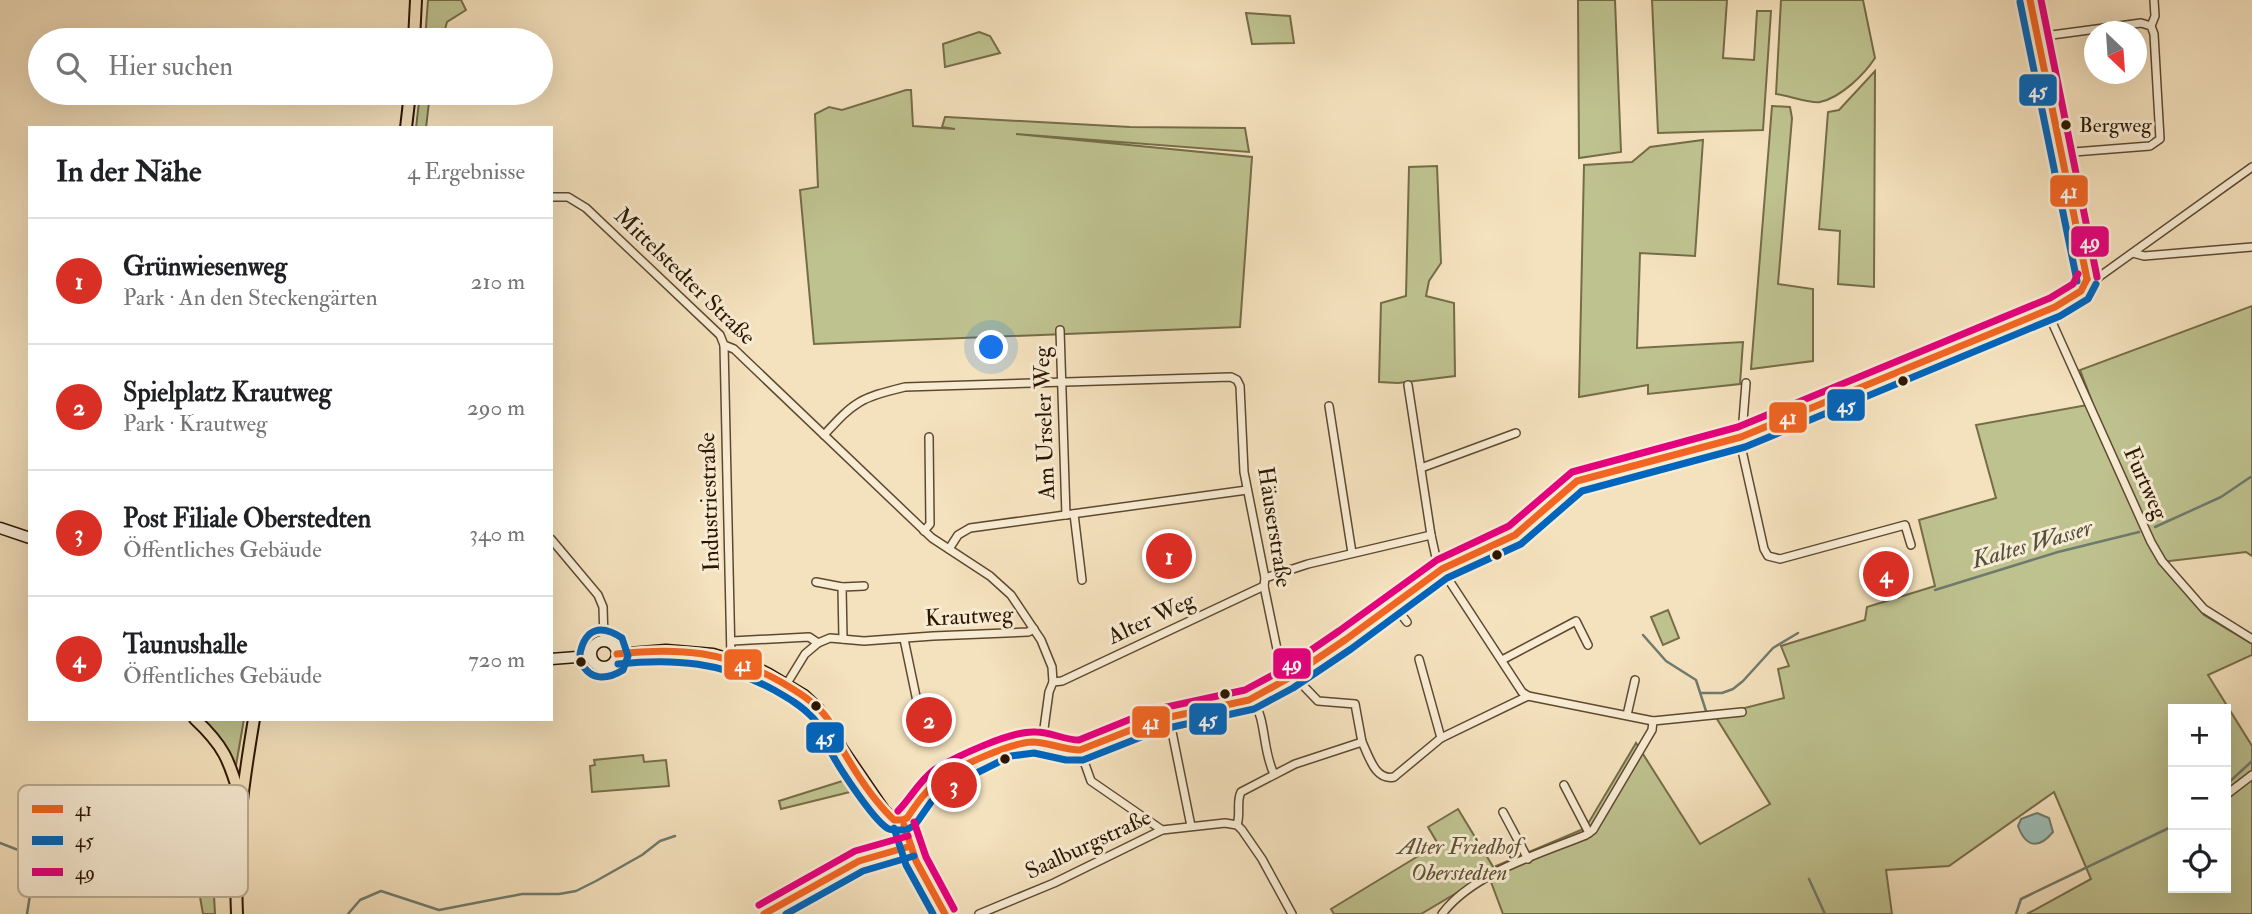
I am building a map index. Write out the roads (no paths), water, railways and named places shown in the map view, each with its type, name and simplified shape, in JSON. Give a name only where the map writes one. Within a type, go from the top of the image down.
[{"type":"main road","points":[[415,28],[416,0]]},
{"type":"main road","points":[[406,126],[409,105]]},
{"type":"main road","points":[[197,721],[215,737],[223,749],[235,785]]},
{"type":"main road","points":[[244,785],[254,721]]},
{"type":"street","points":[[617,654],[666,650],[713,654],[753,666],[804,695],[836,732],[837,740],[884,810],[894,820],[903,820],[912,813],[930,787],[948,774],[1008,747],[1042,743],[1067,750],[1080,750],[1147,723],[1234,705],[1253,698],[1290,677],[1442,569],[1515,535],[1570,486],[1582,479],[1741,437],[2047,311],[2081,291],[2087,279],[2030,0]]},
{"type":"street","points":[[2061,153],[2127,146],[2145,147],[2160,139],[2154,34],[2151,26],[2155,16],[2154,0]]},
{"type":"street","points":[[2037,37],[2141,23],[2151,26]]},
{"type":"street","points":[[2087,279],[2096,279],[2252,167]]},
{"type":"street","name":"Mittelstedter Straße","points":[[553,197],[568,197],[586,208],[720,335],[724,345],[734,349],[924,531],[1005,588],[1034,629],[1049,658],[1053,682],[1048,692],[1042,743]]},
{"type":"street","points":[[2133,253],[2144,256],[2252,247]]},
{"type":"street","name":"Furtweg","points":[[2047,311],[2162,561],[2208,613],[2252,639]]},
{"type":"street","name":"Am Urseler Weg","points":[[1060,330],[1070,514],[1082,580]]},
{"type":"street","name":"Industriestraße","points":[[724,345],[731,658]]},
{"type":"street","name":"Häuserstraße","points":[[1062,382],[1231,377],[1237,380],[1240,386],[1247,490],[1278,654],[1290,677]]},
{"type":"street","points":[[824,435],[841,415],[859,401],[905,387],[1062,382]]},
{"type":"street","points":[[1746,383],[1741,446],[1764,549],[1768,556],[1780,559],[1905,525],[1911,545]]},
{"type":"street","points":[[1408,385],[1435,557],[1522,692],[1528,696],[1653,721],[1742,712]]},
{"type":"street","points":[[1329,406],[1352,553]]},
{"type":"street","points":[[1421,468],[1516,433]]},
{"type":"street","points":[[924,531],[930,524],[929,437]]},
{"type":"street","points":[[949,549],[958,535],[970,528],[1247,490]]},
{"type":"street","points":[[0,528],[28,537]]},
{"type":"street","name":"Alter Weg","points":[[1053,682],[1071,677],[1264,582],[1352,553],[1431,535]]},
{"type":"street","points":[[553,541],[601,601],[604,640]]},
{"type":"street","points":[[816,582],[842,587],[864,586]]},
{"type":"street","points":[[842,587],[843,639]]},
{"type":"street","points":[[1394,605],[1407,622]]},
{"type":"street","points":[[1502,660],[1576,621],[1588,645]]},
{"type":"street","name":"Krautweg","points":[[732,641],[809,637],[818,643],[830,638],[864,642],[1028,632],[1034,629]]},
{"type":"street","name":"Krautweg","points":[[904,639],[918,706]]},
{"type":"street","points":[[590,656],[595,664],[603,667],[611,665],[617,654],[614,645],[604,640]]},
{"type":"street","points":[[590,656],[594,645],[604,640]]},
{"type":"street","points":[[786,685],[805,654],[818,643]]},
{"type":"street","points":[[553,659],[590,656]]},
{"type":"street","points":[[1419,659],[1441,738]]},
{"type":"street","points":[[1290,677],[1318,701],[1355,704],[1360,719],[1362,741],[1380,775],[1386,778],[1394,777],[1441,738],[1528,696]]},
{"type":"street","points":[[1627,715],[1635,680]]},
{"type":"street","points":[[1253,698],[1262,718],[1269,761],[1274,774]]},
{"type":"street","points":[[1169,717],[1191,826]]},
{"type":"street","points":[[1442,914],[1468,888],[1589,833],[1596,827],[1652,730],[1653,721]]},
{"type":"street","points":[[1292,914],[1262,859],[1237,825],[1238,799],[1241,792],[1274,774],[1310,758],[1362,741]]},
{"type":"street","points":[[1080,750],[1089,778],[1098,787],[1163,830]]},
{"type":"street","points":[[2231,792],[2252,775]]},
{"type":"street","points":[[1564,785],[1589,833]]},
{"type":"street","points":[[1503,812],[1528,859]]},
{"type":"street","points":[[903,820],[916,861],[945,914]]},
{"type":"street","name":"Saalburgstraße","points":[[979,914],[1054,883],[1163,830],[1191,826],[1237,825]]},
{"type":"street","points":[[764,914],[859,861],[911,846]]},
{"type":"water","points":[[2037,813],[2049,818],[2053,832],[2043,841],[2033,844],[2025,839],[2018,826],[2021,819]]},
{"type":"waterway","name":"Kaltes Wasser","points":[[2155,527],[2221,497],[2252,476]]},
{"type":"waterway","name":"Kaltes Wasser","points":[[1935,590],[2058,552],[2139,532]]},
{"type":"waterway","name":"Kaltes Wasser","points":[[1701,693],[1722,693],[1733,689],[1773,648],[1798,633]]},
{"type":"waterway","name":"Kaltes Wasser","points":[[1643,635],[1666,661],[1696,680],[1706,711]]},
{"type":"waterway","name":"Kaltes Wasser","points":[[2231,780],[2252,761]]},
{"type":"waterway","name":"Kaltes Wasser","points":[[2016,914],[2021,899],[2168,828]]},
{"type":"waterway","name":"Kaltes Wasser","points":[[348,914],[360,900],[381,891],[439,910],[522,894],[576,891],[642,855],[660,841],[675,836]]},
{"type":"waterway","name":"Kaltes Wasser","points":[[0,843],[18,850]]},
{"type":"waterway","name":"Kaltes Wasser","points":[[1809,879],[1825,914]]},
{"type":"waterway","name":"Kaltes Wasser","points":[[27,914],[30,897]]},
{"type":"place","name":"Bergweg","points":[[2066,125]]},
{"type":"place","name":"Grünwiesenweg","points":[[1169,556]]},
{"type":"place","name":"Taunushalle","points":[[1886,574]]},
{"type":"place","name":"Spielplatz Krautweg","points":[[929,720]]},
{"type":"place","name":"Post Filiale Oberstedten","points":[[954,785]]},
{"type":"park label","name":"Alter Friedhof Oberstedten","points":[[1459,859]]}]
